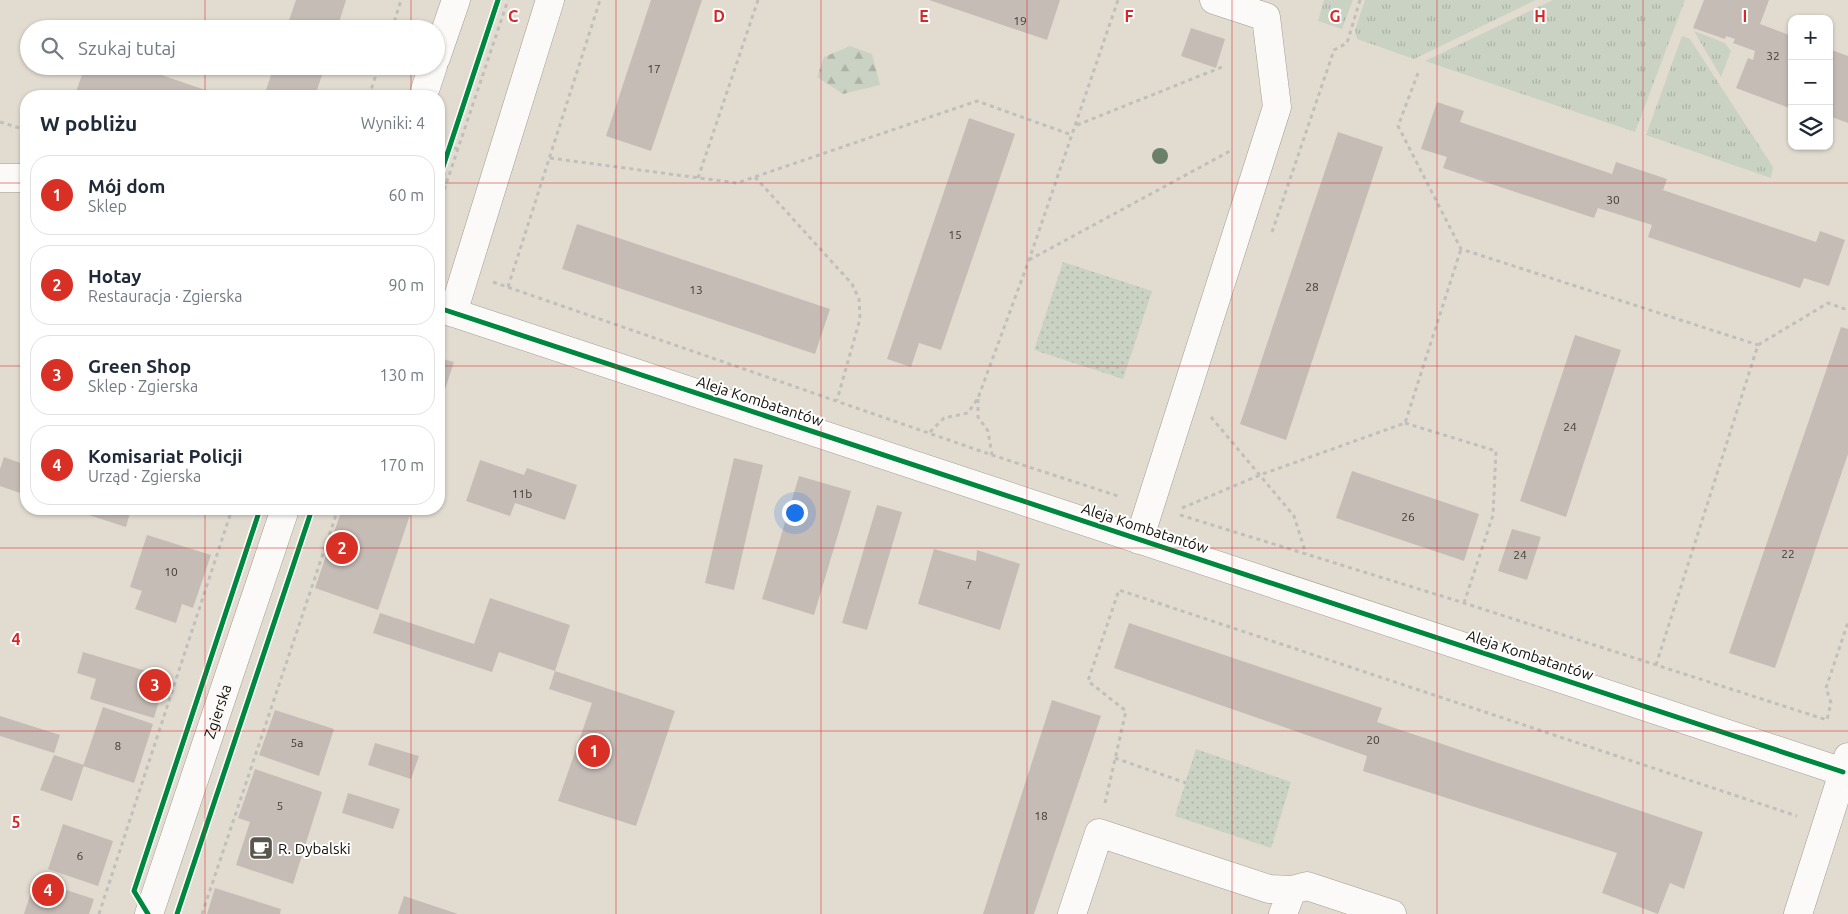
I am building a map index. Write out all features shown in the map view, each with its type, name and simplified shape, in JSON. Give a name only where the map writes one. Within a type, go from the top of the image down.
[{"type":"street","points":[[445,32],[456,0]]},
{"type":"street","points":[[446,311],[468,264],[550,0]]},
{"type":"street","points":[[1139,540],[1161,509],[1277,107],[1266,17],[1214,0]]},
{"type":"street","points":[[425,90],[430,75]]},
{"type":"street","points":[[0,178],[20,178]]},
{"type":"street","name":"Aleja Kombatantów","points":[[446,311],[1139,540],[1846,765]]},
{"type":"street","name":"Zgierska","points":[[149,914],[283,515]]},
{"type":"street","points":[[1798,914],[1846,765]]},
{"type":"street","points":[[1072,914],[1099,832],[1269,888],[1288,902],[1307,886],[1392,914]]},
{"type":"path","points":[[395,20],[401,0]]},
{"type":"path","points":[[445,187],[508,0]]},
{"type":"path","points":[[508,287],[600,0]]},
{"type":"path","points":[[698,178],[758,0]]},
{"type":"path","points":[[930,432],[944,418],[968,413],[978,398],[1029,260],[1118,0]]},
{"type":"path","points":[[1334,50],[1347,43],[1360,0]]},
{"type":"path","points":[[1076,125],[1222,67]]},
{"type":"path","points":[[1418,73],[1398,126],[1461,249],[1758,346]]},
{"type":"path","points":[[371,90],[376,75]]},
{"type":"path","points":[[550,158],[737,183],[977,101],[1072,135]]},
{"type":"path","points":[[1029,260],[1316,104]]},
{"type":"path","points":[[0,122],[20,128]]},
{"type":"path","points":[[447,154],[452,137]]},
{"type":"path","points":[[445,145],[458,149]]},
{"type":"path","points":[[756,177],[852,284],[859,299],[860,319],[836,400]]},
{"type":"path","points":[[1405,423],[1461,249]]},
{"type":"path","points":[[468,264],[490,281],[992,455],[1464,603],[1827,720],[1831,703],[1826,688],[1848,622]]},
{"type":"path","points":[[1656,665],[1758,346],[1828,303],[1848,310]]},
{"type":"path","points":[[978,398],[978,417],[988,431],[992,455]]},
{"type":"path","points":[[1210,415],[1294,516],[1306,554]]},
{"type":"path","points":[[1161,509],[1405,423],[1496,451],[1493,515],[1464,603]]},
{"type":"path","points":[[99,914],[230,515]]},
{"type":"path","points":[[202,914],[336,515]]},
{"type":"path","points":[[1099,832],[1126,711],[1088,681],[1119,590],[1798,817],[1795,826]]},
{"type":"path","points":[[1115,758],[1186,783]]},
{"type":"green space","points":[[1324,0],[1353,0],[1342,29],[1318,21]]},
{"type":"green space","points":[[1365,0],[1536,0],[1414,59],[1357,39],[1355,30]]},
{"type":"green space","points":[[1553,0],[1685,0],[1635,132],[1425,61]]},
{"type":"green space","points":[[1694,31],[1725,43],[1731,51],[1721,77]]},
{"type":"green space","points":[[1682,36],[1690,39],[1773,167],[1771,178],[1646,135]]},
{"type":"green space","points":[[850,46],[872,54],[880,85],[843,94],[817,77],[824,57]]},
{"type":"green space","points":[[1063,262],[1152,291],[1123,379],[1034,350]]},
{"type":"green space","points":[[1196,749],[1291,782],[1271,848],[1175,816]]},
{"type":"building","points":[[296,0],[346,0],[340,20],[289,20]]},
{"type":"building","points":[[651,0],[702,0],[651,151],[606,136]]},
{"type":"building","points":[[929,0],[1060,0],[1047,40]]},
{"type":"building","points":[[1704,0],[1769,0],[1760,24],[1788,34],[1788,108],[1736,88],[1748,58],[1753,60],[1755,51],[1733,43],[1735,39],[1726,36],[1725,39],[1693,28]]},
{"type":"building","points":[[1191,28],[1225,39],[1216,68],[1181,56]]},
{"type":"building","points":[[1833,50],[1848,56],[1848,123],[1833,117]]},
{"type":"building","points":[[82,75],[161,75],[205,90],[77,90]]},
{"type":"building","points":[[271,75],[322,75],[317,90],[266,90]]},
{"type":"building","points":[[1437,102],[1464,111],[1460,122],[1612,174],[1616,162],[1667,179],[1663,190],[1816,242],[1820,231],[1845,240],[1829,286],[1804,278],[1800,288],[1648,237],[1652,225],[1598,208],[1594,218],[1443,168],[1447,157],[1421,149]]},
{"type":"building","points":[[969,118],[1015,134],[941,350],[919,343],[911,367],[887,359]]},
{"type":"building","points":[[1338,132],[1383,147],[1286,440],[1240,424]]},
{"type":"building","points":[[577,224],[830,309],[815,354],[562,269]]},
{"type":"building","points":[[1841,327],[1848,329],[1848,454],[1775,668],[1729,653]]},
{"type":"building","points":[[1575,335],[1621,350],[1566,517],[1520,501]]},
{"type":"building","points":[[445,360],[454,362],[445,390]]},
{"type":"building","points":[[4,457],[20,463],[20,493],[0,486],[0,469]]},
{"type":"building","points":[[734,458],[763,465],[734,590],[705,583]]},
{"type":"building","points":[[480,460],[524,475],[527,468],[577,485],[565,520],[515,503],[510,516],[466,501]]},
{"type":"building","points":[[1352,471],[1479,514],[1464,561],[1336,518]]},
{"type":"building","points":[[799,476],[851,491],[814,615],[762,599]]},
{"type":"building","points":[[877,505],[902,512],[867,630],[842,623]]},
{"type":"building","points":[[89,515],[129,515],[126,527]]},
{"type":"building","points":[[340,515],[410,515],[378,610],[315,588]]},
{"type":"building","points":[[1512,529],[1541,537],[1527,580],[1498,571]]},
{"type":"building","points":[[147,535],[211,555],[193,608],[182,604],[176,623],[135,609],[142,591],[130,587]]},
{"type":"building","points":[[934,549],[976,561],[977,550],[1020,564],[1000,630],[918,604]]},
{"type":"building","points":[[490,598],[570,625],[555,671],[499,652],[492,672],[373,633],[380,613],[474,644]]},
{"type":"building","points":[[1129,623],[1382,708],[1377,722],[1703,832],[1684,889],[1670,883],[1658,914],[1602,893],[1617,853],[1363,771],[1367,756],[1114,668]]},
{"type":"building","points":[[83,652],[166,677],[154,718],[90,699],[96,679],[77,673]]},
{"type":"building","points":[[555,671],[675,711],[636,826],[558,801],[592,703],[549,689]]},
{"type":"building","points":[[1052,700],[1101,716],[1034,914],[983,914]]},
{"type":"building","points":[[103,707],[153,724],[134,783],[83,766]]},
{"type":"building","points":[[275,710],[334,729],[319,776],[259,755]]},
{"type":"building","points":[[0,716],[60,735],[54,753],[0,736]]},
{"type":"building","points":[[375,743],[419,756],[411,779],[368,765]]},
{"type":"building","points":[[54,755],[84,765],[72,801],[40,790]]},
{"type":"building","points":[[255,769],[322,792],[293,884],[236,865],[250,822],[238,818]]},
{"type":"building","points":[[348,793],[400,809],[393,829],[342,813]]},
{"type":"building","points":[[63,824],[113,841],[98,886],[48,869]]},
{"type":"building","points":[[35,880],[94,899],[89,914],[24,914]]},
{"type":"building","points":[[215,888],[281,909],[280,914],[207,914]]},
{"type":"building","points":[[404,896],[458,914],[398,914]]},
{"type":"cycle path","points":[[445,161],[498,0]]},
{"type":"cycle path","points":[[445,310],[1843,772]]},
{"type":"cycle path","points":[[148,914],[134,891],[258,515]]},
{"type":"cycle path","points":[[177,914],[310,515]]},
{"type":"place","name":"Hotay","points":[[342,548]]},
{"type":"place","name":"Green Shop","points":[[155,685]]},
{"type":"place","name":"Mój dom","points":[[594,751]]},
{"type":"place","name":"R. Dybalski","points":[[261,848]]},
{"type":"place","name":"Komisariat Policji","points":[[48,890]]}]
